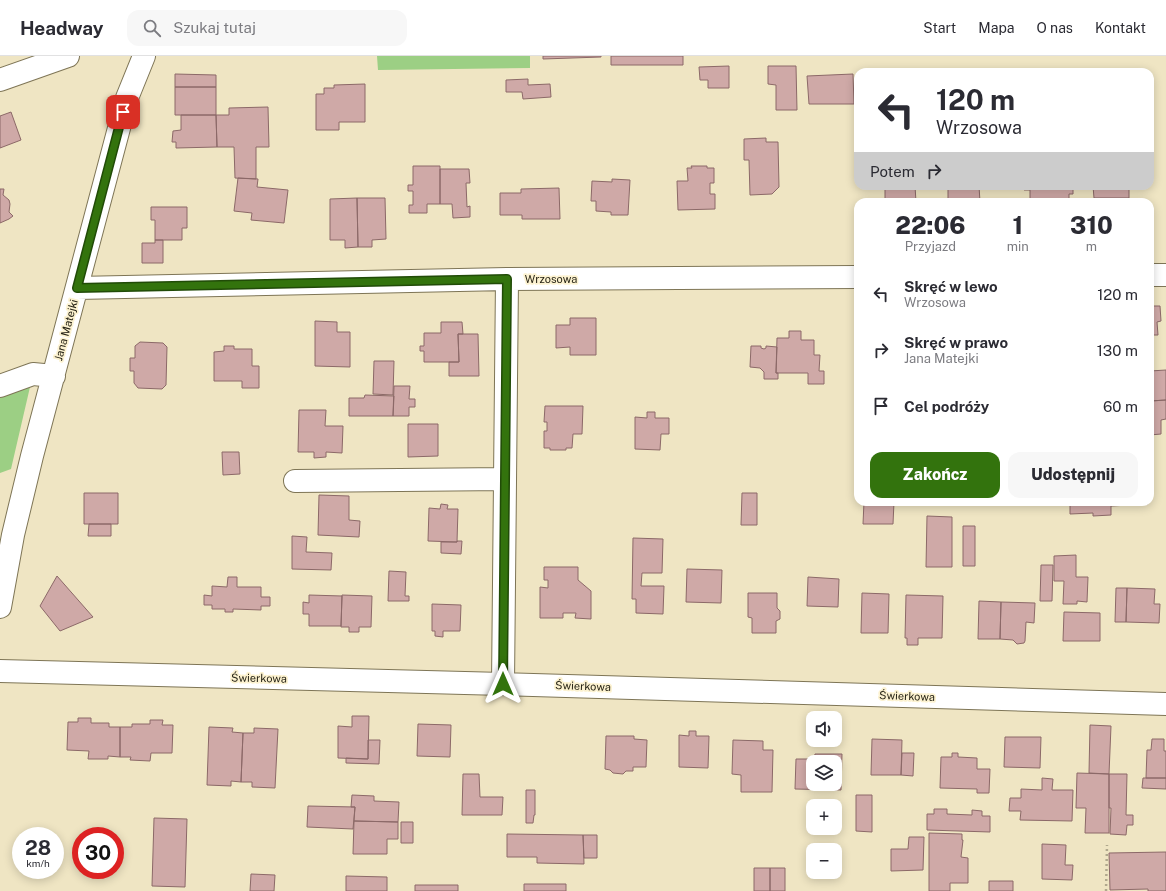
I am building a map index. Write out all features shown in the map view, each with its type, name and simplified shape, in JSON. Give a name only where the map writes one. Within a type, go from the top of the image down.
[{"type":"street","points":[[0,80],[68,56]]},
{"type":"street","name":"Jana Matejki","points":[[0,607],[13,535],[32,456],[127,98],[144,56]]},
{"type":"street","points":[[1154,275],[1166,275]]},
{"type":"street","name":"Wrzosowa","points":[[77,288],[507,279],[854,277]]},
{"type":"street","points":[[503,684],[507,279]]},
{"type":"street","points":[[0,386],[33,374],[54,376]]},
{"type":"street","points":[[295,481],[505,479]]},
{"type":"street","name":"Świerkowa","points":[[0,671],[503,684],[1166,704]]},
{"type":"path","points":[[1106,891],[1107,845]]},
{"type":"green space","points":[[377,56],[530,56],[530,68],[378,70]]},
{"type":"green space","points":[[30,387],[11,469],[0,473],[0,397]]},
{"type":"building","points":[[543,56],[601,56],[601,57],[543,59]]},
{"type":"building","points":[[611,56],[683,56],[683,65],[611,65]]},
{"type":"building","points":[[729,66],[729,88],[708,88],[708,80],[700,80],[699,67]]},
{"type":"building","points":[[768,66],[796,66],[797,110],[776,110],[776,85],[768,84]]},
{"type":"building","points":[[175,74],[216,75],[216,87],[175,87]]},
{"type":"building","points":[[853,74],[854,104],[809,104],[807,76]]},
{"type":"building","points":[[528,79],[528,85],[550,84],[551,97],[523,99],[522,92],[506,92],[506,80]]},
{"type":"building","points":[[365,84],[365,122],[339,122],[339,130],[316,130],[316,94],[324,94],[324,88],[334,88],[334,85]]},
{"type":"building","points":[[175,87],[216,87],[216,115],[175,115]]},
{"type":"building","points":[[268,107],[269,147],[256,147],[256,179],[235,178],[234,147],[217,147],[216,115],[229,115],[229,108]]},
{"type":"building","points":[[11,112],[21,140],[0,148],[0,116]]},
{"type":"building","points":[[181,115],[216,115],[217,147],[176,148],[176,142],[172,142],[173,131],[181,130]]},
{"type":"building","points":[[766,138],[766,142],[778,142],[779,187],[772,194],[750,195],[749,160],[744,160],[744,139]]},
{"type":"building","points":[[413,166],[440,166],[440,204],[427,204],[427,213],[409,213],[409,205],[413,205],[413,191],[408,191],[408,185],[413,185]]},
{"type":"building","points":[[691,166],[707,166],[707,168],[714,168],[714,183],[710,183],[710,194],[715,194],[715,209],[678,210],[677,181],[688,181],[687,168],[692,168]]},
{"type":"building","points":[[440,169],[469,169],[470,183],[466,183],[467,207],[470,206],[470,217],[453,218],[452,204],[440,204]]},
{"type":"building","points":[[238,178],[258,179],[257,187],[288,190],[284,223],[251,220],[252,213],[234,211]]},
{"type":"building","points":[[612,179],[630,180],[628,215],[611,215],[611,212],[596,211],[596,201],[591,201],[592,181],[612,182]]},
{"type":"building","points":[[559,188],[560,219],[522,219],[522,215],[500,215],[500,193],[521,193],[521,189]]},
{"type":"building","points":[[0,189],[4,189],[3,195],[9,200],[9,212],[13,216],[0,223]]},
{"type":"building","points":[[885,190],[915,190],[916,198],[885,198]]},
{"type":"building","points":[[948,190],[979,190],[980,198],[948,198]]},
{"type":"building","points":[[1030,190],[1073,190],[1073,194],[1069,194],[1069,198],[1030,198]]},
{"type":"building","points":[[1093,190],[1129,190],[1129,198],[1094,198]]},
{"type":"building","points":[[357,198],[358,247],[345,248],[345,240],[330,240],[330,199]]},
{"type":"building","points":[[357,198],[385,198],[386,239],[372,240],[372,247],[358,247]]},
{"type":"building","points":[[151,207],[187,207],[187,228],[182,228],[182,240],[155,240],[155,220],[151,220]]},
{"type":"building","points":[[155,240],[163,240],[163,263],[142,263],[142,243],[155,243]]},
{"type":"building","points":[[1154,306],[1160,306],[1161,321],[1157,322],[1158,335],[1154,335]]},
{"type":"building","points":[[570,318],[596,318],[596,355],[570,355],[570,347],[556,348],[556,325],[570,325]]},
{"type":"building","points":[[315,321],[337,322],[337,332],[350,332],[350,367],[315,366]]},
{"type":"building","points":[[441,322],[462,322],[463,334],[458,334],[459,362],[424,362],[424,351],[420,351],[420,346],[424,346],[424,333],[441,333]]},
{"type":"building","points":[[789,331],[801,331],[801,340],[814,340],[814,355],[820,355],[819,371],[824,371],[824,384],[808,384],[808,373],[776,373],[777,338],[789,338]]},
{"type":"building","points":[[458,334],[478,334],[479,376],[449,376],[449,362],[459,362]]},
{"type":"building","points":[[140,342],[163,343],[167,347],[166,385],[162,389],[138,388],[134,383],[134,371],[130,371],[130,358],[135,358],[135,346]]},
{"type":"building","points":[[224,346],[234,346],[234,349],[252,349],[252,366],[259,366],[259,388],[242,388],[242,381],[214,381],[214,352],[224,351]]},
{"type":"building","points":[[751,346],[761,346],[761,348],[764,349],[766,346],[777,347],[776,373],[778,373],[778,379],[764,379],[764,372],[760,368],[750,367]]},
{"type":"building","points":[[374,361],[394,361],[393,395],[373,394]]},
{"type":"building","points":[[1166,370],[1166,400],[1154,401],[1154,371]]},
{"type":"building","points":[[394,386],[410,386],[409,399],[415,399],[415,407],[409,407],[409,416],[393,416]]},
{"type":"building","points":[[365,395],[394,396],[393,416],[349,416],[349,398],[364,398]]},
{"type":"building","points":[[1166,400],[1166,419],[1161,420],[1161,434],[1154,435],[1154,401]]},
{"type":"building","points":[[545,406],[583,406],[582,434],[573,434],[572,448],[566,448],[566,450],[550,450],[550,448],[544,448],[544,431],[547,431],[547,422],[544,422]]},
{"type":"building","points":[[299,410],[326,410],[325,426],[343,426],[342,453],[326,452],[326,457],[314,458],[314,452],[298,452]]},
{"type":"building","points":[[647,412],[655,412],[655,418],[669,418],[669,434],[661,434],[660,450],[635,449],[635,417],[647,418]]},
{"type":"building","points":[[408,424],[438,424],[438,456],[408,457]]},
{"type":"building","points":[[222,452],[239,452],[240,474],[223,475]]},
{"type":"building","points":[[84,493],[118,493],[118,524],[84,524]]},
{"type":"building","points":[[742,493],[757,493],[757,525],[741,525]]},
{"type":"building","points":[[319,495],[349,496],[349,520],[360,521],[359,537],[318,535]]},
{"type":"building","points":[[441,504],[448,505],[447,509],[458,509],[457,542],[428,541],[429,508],[440,509]]},
{"type":"building","points":[[864,506],[894,506],[893,524],[863,524]]},
{"type":"building","points":[[1070,506],[1111,506],[1111,515],[1093,516],[1093,513],[1070,514]]},
{"type":"building","points":[[927,516],[952,517],[952,567],[926,567]]},
{"type":"building","points":[[89,524],[111,524],[111,536],[88,536]]},
{"type":"building","points":[[963,526],[975,526],[975,566],[963,566]]},
{"type":"building","points":[[292,536],[307,537],[306,552],[332,553],[331,570],[292,569]]},
{"type":"building","points":[[633,538],[663,539],[662,573],[642,573],[641,586],[664,586],[663,614],[636,613],[636,599],[632,599]]},
{"type":"building","points":[[462,541],[461,554],[441,553],[441,542]]},
{"type":"building","points":[[1076,555],[1076,577],[1088,577],[1087,602],[1077,601],[1077,604],[1063,604],[1064,581],[1054,581],[1054,556]]},
{"type":"building","points":[[1041,565],[1053,565],[1052,601],[1040,601]]},
{"type":"building","points":[[544,567],[578,567],[578,580],[591,591],[591,619],[575,618],[576,613],[563,613],[563,618],[540,618],[540,587],[548,588],[548,580],[544,580]]},
{"type":"building","points":[[687,569],[722,570],[721,603],[686,602]]},
{"type":"building","points":[[389,571],[406,572],[405,596],[409,596],[409,601],[388,601]]},
{"type":"building","points":[[57,576],[93,617],[60,631],[40,606]]},
{"type":"building","points":[[228,577],[237,577],[237,587],[261,587],[261,597],[270,597],[270,606],[261,606],[261,610],[233,609],[233,612],[225,612],[225,609],[212,609],[212,605],[204,605],[204,595],[212,596],[212,586],[227,587]]},
{"type":"building","points":[[808,577],[839,579],[838,607],[807,606]]},
{"type":"building","points":[[1116,588],[1127,588],[1126,622],[1115,622]]},
{"type":"building","points":[[1127,588],[1155,589],[1154,604],[1160,604],[1159,623],[1126,622]]},
{"type":"building","points":[[748,593],[777,593],[777,608],[780,611],[780,619],[776,621],[776,633],[752,633],[752,618],[748,617]]},
{"type":"building","points":[[862,593],[889,594],[888,633],[861,633]]},
{"type":"building","points":[[309,595],[342,596],[341,626],[309,626],[309,614],[303,614],[303,602],[309,603]]},
{"type":"building","points":[[342,595],[372,596],[371,627],[359,627],[359,632],[349,632],[349,627],[341,627]]},
{"type":"building","points":[[906,595],[943,596],[942,638],[918,638],[918,645],[907,645],[907,638],[905,638]]},
{"type":"building","points":[[979,601],[1001,602],[1000,639],[978,639]]},
{"type":"building","points":[[1001,602],[1035,603],[1034,623],[1026,622],[1024,643],[1017,644],[1013,640],[1000,639]]},
{"type":"building","points":[[432,604],[461,605],[460,631],[443,631],[443,637],[435,636],[435,631],[432,631]]},
{"type":"building","points":[[1064,612],[1100,613],[1100,641],[1063,641]]},
{"type":"building","points":[[352,716],[369,716],[368,759],[338,758],[338,726],[352,727]]},
{"type":"building","points":[[78,718],[91,718],[91,723],[109,723],[109,727],[120,727],[120,757],[108,756],[108,759],[88,759],[89,751],[67,750],[68,722],[78,722]]},
{"type":"building","points":[[150,720],[163,720],[162,725],[173,725],[172,753],[151,753],[150,761],[130,760],[131,757],[120,757],[120,727],[132,727],[132,724],[150,724]]},
{"type":"building","points":[[418,724],[451,725],[450,757],[417,756]]},
{"type":"building","points":[[1090,725],[1111,726],[1109,774],[1089,773]]},
{"type":"building","points":[[209,727],[233,728],[232,732],[243,733],[241,782],[231,781],[231,786],[207,785]]},
{"type":"building","points":[[254,728],[278,729],[275,788],[252,787],[252,782],[241,782],[243,733],[254,733]]},
{"type":"building","points":[[689,731],[696,731],[696,736],[709,736],[708,768],[679,767],[679,735],[689,736]]},
{"type":"building","points":[[606,736],[634,736],[634,739],[647,740],[646,767],[633,767],[633,771],[626,771],[623,774],[613,773],[610,770],[605,769]]},
{"type":"building","points":[[1005,737],[1041,737],[1040,768],[1004,767]]},
{"type":"building","points":[[872,739],[902,740],[901,775],[871,775]]},
{"type":"building","points":[[1152,739],[1164,739],[1164,751],[1166,751],[1166,778],[1146,778],[1147,750],[1151,750]]},
{"type":"building","points":[[368,740],[380,740],[379,764],[346,763],[346,758],[368,759]]},
{"type":"building","points":[[733,740],[763,741],[763,750],[773,750],[772,792],[741,792],[741,775],[732,774]]},
{"type":"building","points":[[902,753],[914,753],[913,776],[901,775]]},
{"type":"building","points":[[952,753],[958,753],[958,757],[977,758],[977,769],[990,769],[989,793],[977,793],[977,789],[940,788],[941,757],[952,757]]},
{"type":"building","points":[[815,754],[842,755],[815,755]]},
{"type":"building","points":[[796,759],[806,759],[806,789],[795,789]]},
{"type":"building","points":[[1077,773],[1109,774],[1109,833],[1085,833],[1086,808],[1076,808]]},
{"type":"building","points":[[463,774],[479,774],[480,797],[503,797],[502,815],[462,815]]},
{"type":"building","points":[[1109,774],[1127,774],[1126,815],[1133,815],[1133,825],[1127,825],[1126,835],[1110,834],[1111,808],[1109,808]]},
{"type":"building","points":[[1042,778],[1053,779],[1052,790],[1073,790],[1072,821],[1020,820],[1021,811],[1009,811],[1010,798],[1021,798],[1021,789],[1042,790]]},
{"type":"building","points":[[1143,778],[1166,778],[1166,789],[1142,788]]},
{"type":"building","points":[[526,790],[535,790],[535,815],[533,823],[526,823]]},
{"type":"building","points":[[352,795],[374,796],[374,801],[399,802],[398,822],[354,821],[355,807],[351,807]]},
{"type":"building","points":[[856,795],[872,795],[872,832],[856,831]]},
{"type":"building","points":[[308,806],[355,807],[353,829],[307,827]]},
{"type":"building","points":[[934,809],[947,809],[947,814],[972,815],[972,810],[982,811],[982,816],[990,816],[990,832],[927,830],[927,814],[934,814]]},
{"type":"building","points":[[154,818],[187,819],[185,887],[152,886]]},
{"type":"building","points":[[354,821],[398,822],[398,839],[387,839],[387,854],[353,854]]},
{"type":"building","points":[[401,822],[413,822],[413,843],[401,843]]},
{"type":"building","points":[[929,833],[962,834],[963,840],[961,857],[968,858],[968,883],[950,883],[950,891],[929,891]]},
{"type":"building","points":[[507,834],[583,835],[584,864],[537,863],[537,857],[507,857]]},
{"type":"building","points":[[583,835],[597,835],[597,858],[584,858]]},
{"type":"building","points":[[909,837],[924,837],[923,870],[891,871],[891,849],[908,849]]},
{"type":"building","points":[[1042,844],[1066,845],[1065,865],[1073,865],[1072,880],[1042,879]]},
{"type":"building","points":[[1166,852],[1166,891],[1148,891],[1148,889],[1110,890],[1109,853]]},
{"type":"building","points":[[754,868],[770,868],[770,891],[754,891]]},
{"type":"building","points":[[770,868],[785,868],[785,891],[770,891]]},
{"type":"building","points":[[251,874],[275,875],[274,891],[250,891]]},
{"type":"building","points":[[346,876],[387,877],[387,891],[346,891]]},
{"type":"building","points":[[989,881],[1013,881],[1013,891],[989,891]]},
{"type":"building","points":[[524,884],[566,884],[566,891],[524,891]]},
{"type":"building","points":[[415,885],[458,885],[458,891],[415,891]]},
{"type":"route","points":[[123,112],[77,288],[507,279],[503,684]]}]
